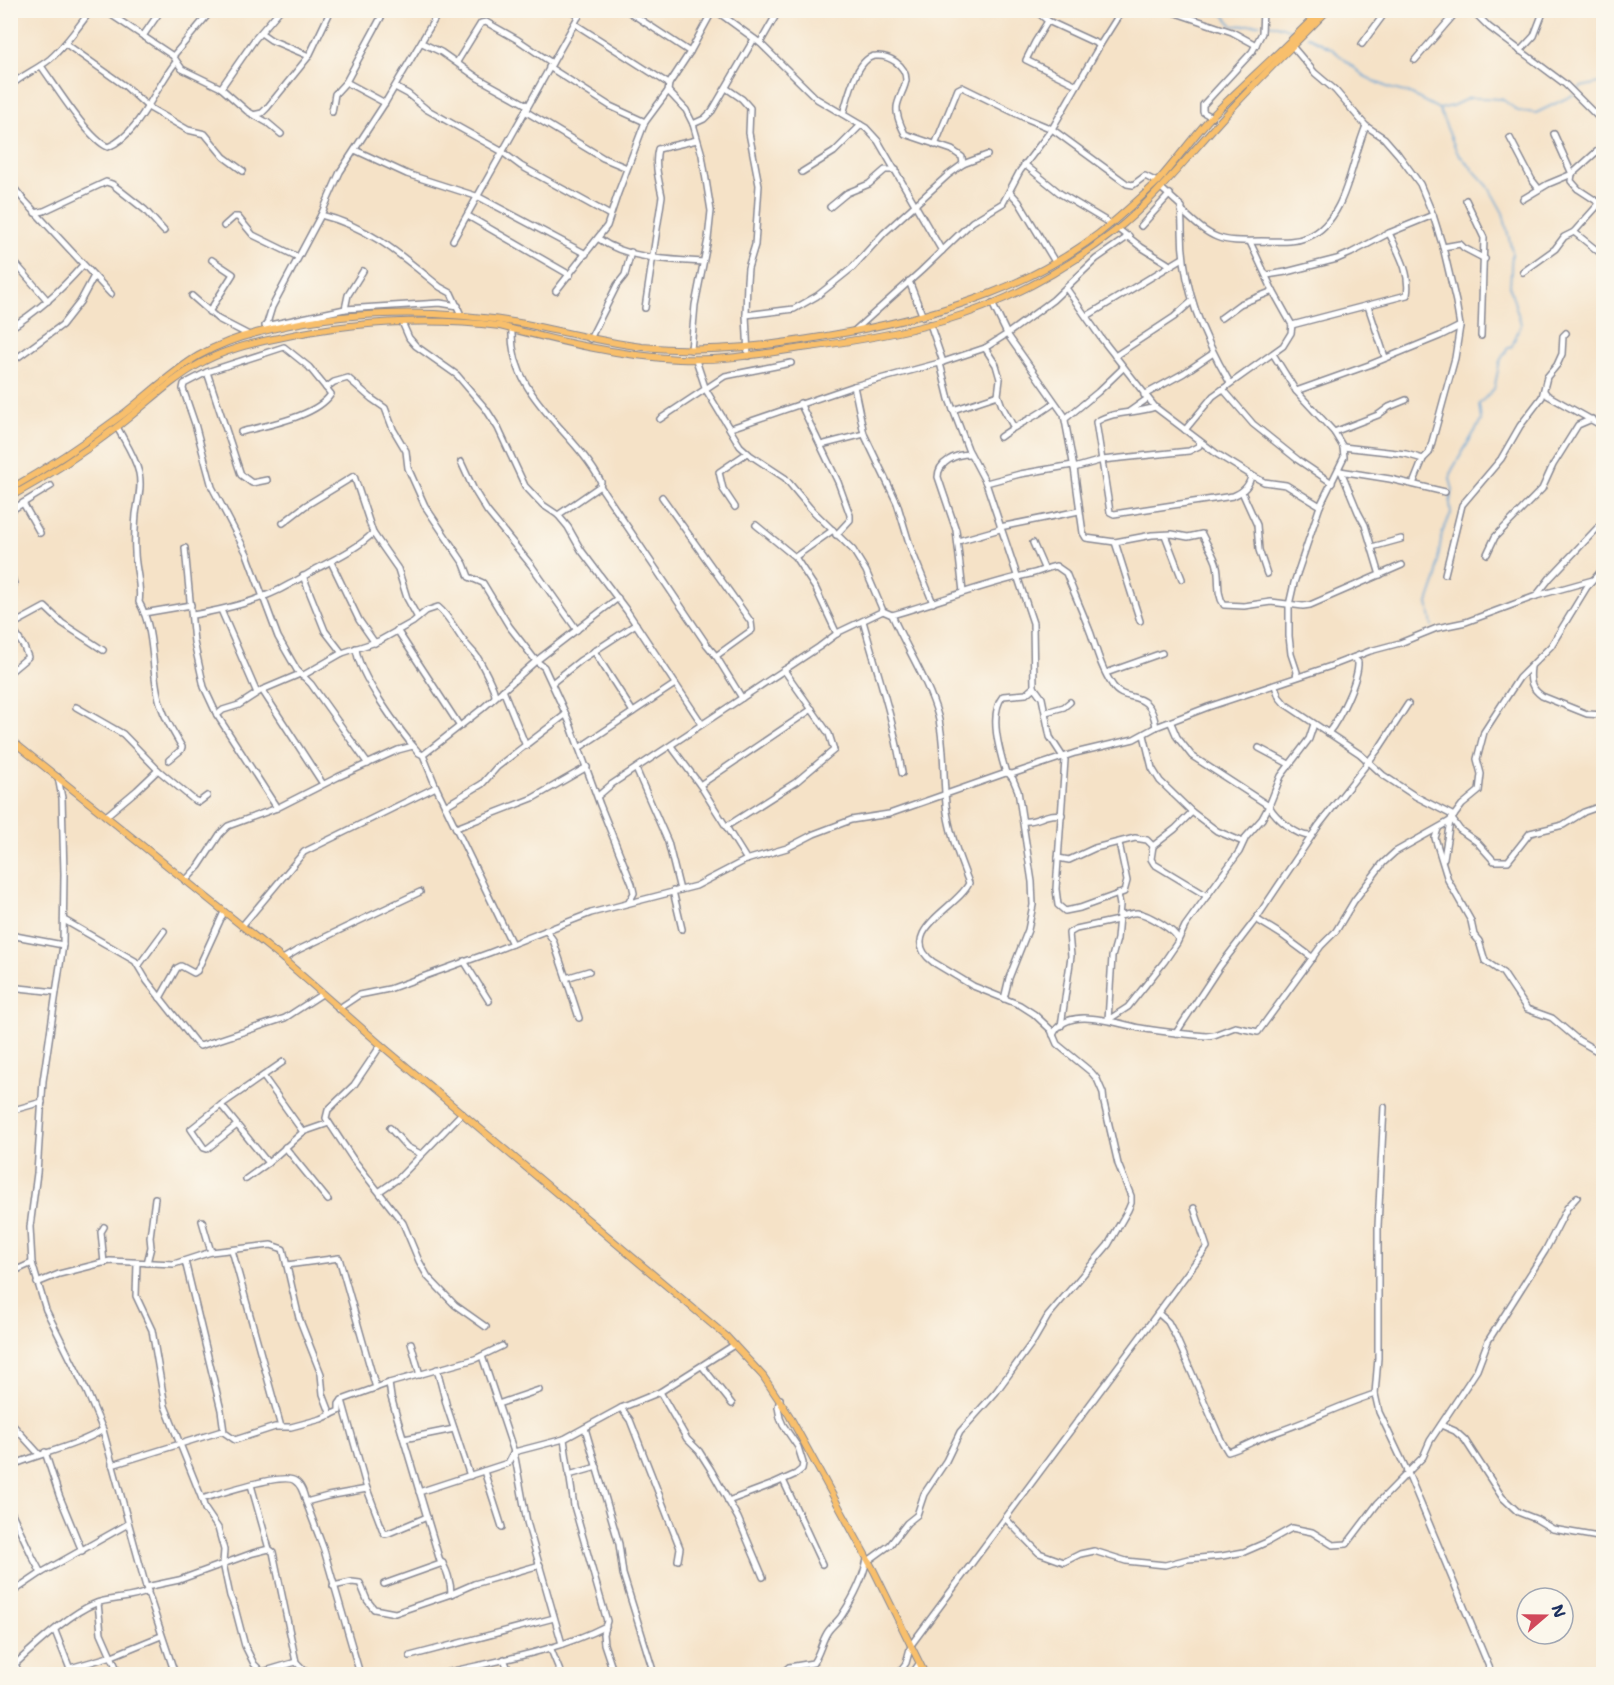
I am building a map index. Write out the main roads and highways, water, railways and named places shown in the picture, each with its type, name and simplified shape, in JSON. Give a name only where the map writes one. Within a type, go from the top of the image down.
[{"type":"main road","points":[[1307,28],[1321,10]]},
{"type":"main road","points":[[10,489],[43,471],[190,361],[214,348],[265,328],[348,316],[424,312],[528,325],[590,339],[642,347],[691,350],[747,348],[782,345],[923,317],[974,300],[1020,281],[1055,262],[1111,224],[1159,185],[1212,117],[1328,10]]},
{"type":"main road","points":[[10,497],[71,460],[183,375],[210,358],[260,342],[299,333],[336,327],[402,322],[483,324],[620,353],[696,360],[748,356],[841,343],[930,324],[992,303],[1069,264],[1118,229],[1291,44]]},
{"type":"main road","points":[[10,739],[283,960],[734,1345],[764,1376],[780,1399],[874,1571],[925,1674]]},
{"type":"waterway","points":[[1209,10],[1224,15],[1233,26],[1260,24]]},
{"type":"waterway","points":[[1264,24],[1277,25],[1297,32]]},
{"type":"waterway","points":[[1307,36],[1332,49],[1364,76],[1389,88],[1408,93],[1439,109],[1469,98],[1481,98],[1502,99],[1518,111],[1536,113],[1573,95]]},
{"type":"waterway","points":[[1577,91],[1581,87],[1604,82]]},
{"type":"waterway","points":[[1432,626],[1428,603],[1437,577],[1442,533],[1451,514],[1452,470],[1481,421],[1479,404],[1494,389],[1500,361],[1507,349],[1512,346],[1521,324],[1510,288],[1512,251],[1503,213],[1488,186],[1457,152],[1439,109]]}]
